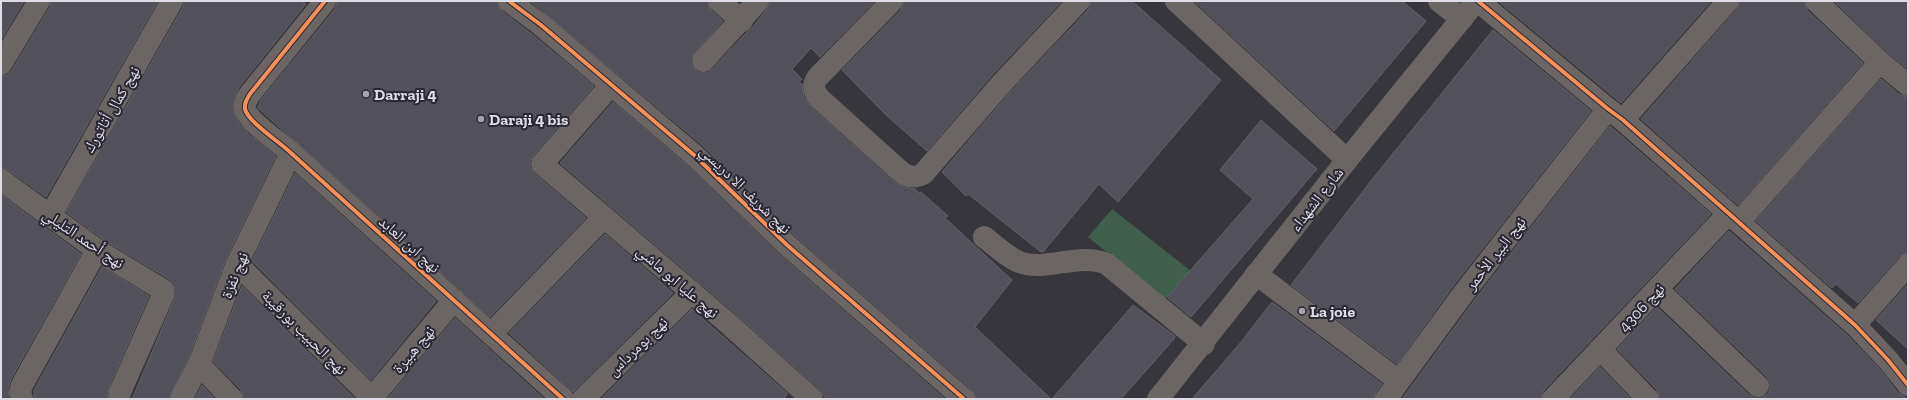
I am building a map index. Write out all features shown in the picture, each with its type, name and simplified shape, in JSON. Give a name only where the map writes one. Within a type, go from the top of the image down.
[{"type":"street","points":[[1,64],[39,1]]},
{"type":"street","name":"نهج كمال أتاتورك","points":[[50,216],[172,1]]},
{"type":"street","name":"نهج ابن العابد","points":[[325,1],[250,94],[245,104],[246,112],[252,120],[291,152],[563,399]]},
{"type":"street","name":"نهج شريف الا دريسي","points":[[509,1],[541,25],[694,155],[787,245],[964,399]]},
{"type":"street","points":[[719,1],[742,21]]},
{"type":"street","points":[[703,61],[742,21],[758,1]]},
{"type":"street","points":[[892,1],[818,77],[814,87],[820,99],[901,172],[906,176],[912,177],[924,174],[1003,82],[1079,1]]},
{"type":"street","points":[[1176,1],[1347,160]]},
{"type":"street","points":[[1440,1],[1462,19]]},
{"type":"street","points":[[1477,1],[1616,115],[1855,325],[1888,360],[1908,385]]},
{"type":"street","name":"شارع الشهداء","points":[[1158,399],[1204,344],[1256,274],[1347,160],[1477,1]]},
{"type":"street","name":"نهج البير الأحمر","points":[[1386,399],[1463,294],[1616,115],[1728,1]]},
{"type":"street","points":[[1816,1],[1880,62],[1908,85]]},
{"type":"street","name":"نهج 4306","points":[[1553,399],[1657,289],[1733,218],[1880,62]]},
{"type":"street","name":"نهج عليا ابو ماشي","points":[[611,85],[542,164],[692,292],[807,397]]},
{"type":"street","name":"نهج نفزة","points":[[182,399],[199,364],[237,264],[291,152]]},
{"type":"street","name":"نهج أحمد التليلي","points":[[1,180],[97,250],[157,284],[163,290],[163,295],[120,392],[120,399]]},
{"type":"street","points":[[492,333],[604,217]]},
{"type":"street","points":[[984,237],[1022,263],[1042,264],[1091,259],[1107,264],[1204,344]]},
{"type":"street","points":[[22,399],[20,395],[22,385],[97,250]]},
{"type":"street","name":"نهج الحبيب بورقيبة","points":[[237,264],[372,398]]},
{"type":"street","points":[[1855,325],[1908,265]]},
{"type":"street","points":[[1256,274],[1399,381]]},
{"type":"street","points":[[1657,289],[1758,386]]},
{"type":"street","name":"نهج بومرداس","points":[[583,399],[692,292]]},
{"type":"street","name":"نهج هبيرة","points":[[372,398],[454,300]]},
{"type":"street","points":[[1600,349],[1648,399]]},
{"type":"street","points":[[199,364],[232,399]]},
{"type":"green space","points":[[1112,209],[1191,271],[1165,299],[1088,237]]},
{"type":"building","points":[[1,1],[24,1],[1,40]]},
{"type":"building","points":[[51,1],[158,1],[46,197],[8,170],[1,168],[1,76],[7,75],[12,70],[50,7]]},
{"type":"building","points":[[184,1],[301,1],[306,4],[240,86],[234,99],[233,110],[238,122],[250,135],[276,156],[226,259],[188,359],[169,399],[132,399],[174,300],[174,284],[169,279],[104,240],[66,212],[183,7]]},
{"type":"building","points":[[337,1],[497,1],[502,11],[594,86],[533,156],[530,162],[530,168],[534,173],[586,218],[490,317],[258,108],[260,101],[335,9]]},
{"type":"building","points":[[530,1],[707,1],[711,10],[723,21],[691,58],[691,65],[695,70],[701,73],[707,73],[751,29],[767,9],[770,1],[875,1],[820,57],[811,48],[792,69],[802,79],[799,82],[802,84],[804,97],[812,108],[893,181],[903,187],[915,189],[919,193],[921,192],[948,216],[945,218],[1012,280],[975,327],[1051,399],[976,399],[972,390],[795,236],[702,145]]},
{"type":"building","points":[[904,1],[1062,1],[994,73],[927,151],[886,115],[842,70],[901,10]]},
{"type":"building","points":[[1091,1],[1132,1],[1221,80],[1118,202],[1099,184],[1043,252],[1041,252],[968,194],[966,196],[942,172],[1012,90],[1088,10]]},
{"type":"building","points":[[1194,1],[1402,1],[1426,21],[1334,131]]},
{"type":"building","points":[[1498,1],[1711,1],[1621,103]]},
{"type":"building","points":[[1740,1],[1804,1],[1807,10],[1863,63],[1738,205],[1641,119],[1737,9]]},
{"type":"building","points":[[1834,1],[1908,1],[1908,69],[1888,53]]},
{"type":"building","points":[[1493,30],[1591,111],[1453,286],[1397,364],[1291,285],[1374,177]]},
{"type":"building","points":[[1881,79],[1900,95],[1908,97],[1908,253],[1899,257],[1858,303],[1836,284],[1832,288],[1756,221]]},
{"type":"building","points":[[613,102],[686,164],[779,254],[945,399],[826,399],[820,390],[738,316],[560,163]]},
{"type":"building","points":[[1261,120],[1317,169],[1191,317],[1167,297],[1253,199],[1220,170]]},
{"type":"building","points":[[1610,126],[1711,214],[1544,390],[1541,399],[1402,399],[1473,302]]},
{"type":"building","points":[[295,173],[436,301],[371,380],[252,261]]},
{"type":"building","points":[[1,195],[81,254],[11,379],[8,389],[9,399],[1,399]]},
{"type":"building","points":[[1729,231],[1846,334],[1879,368],[1898,393],[1908,399],[1660,399],[1657,390],[1617,349],[1657,307],[1749,395],[1755,398],[1761,398],[1767,395],[1770,389],[1770,383],[1767,377],[1675,289]]},
{"type":"building","points":[[605,234],[673,293],[573,392],[509,333]]},
{"type":"building","points":[[102,267],[149,296],[109,387],[107,399],[34,399],[34,390]]},
{"type":"building","points":[[1908,284],[1908,349],[1876,320]]},
{"type":"building","points":[[242,286],[355,399],[244,399],[241,390],[213,361]]},
{"type":"building","points":[[1272,302],[1382,384],[1376,392],[1374,399],[1192,399],[1241,342]]},
{"type":"building","points":[[1133,305],[1175,336],[1174,339],[1121,399],[1052,399]]},
{"type":"building","points":[[692,309],[788,394],[783,399],[601,399]]},
{"type":"building","points":[[455,318],[544,399],[387,399]]},
{"type":"building","points":[[1600,367],[1631,399],[1570,399]]},
{"type":"building","points":[[202,385],[215,399],[195,399]]},
{"type":"cycle path","points":[[325,1],[250,94],[245,105],[247,114],[258,126],[291,153],[563,399]]},
{"type":"cycle path","points":[[509,1],[541,25],[694,155],[787,245],[964,399]]},
{"type":"cycle path","points":[[1478,1],[1623,120],[1855,325],[1888,360],[1908,385]]},
{"type":"place","name":"Darraji 4","points":[[366,94]]},
{"type":"place","name":"Daraji 4 bis","points":[[481,119]]},
{"type":"place","name":"La joie","points":[[1302,311]]}]
